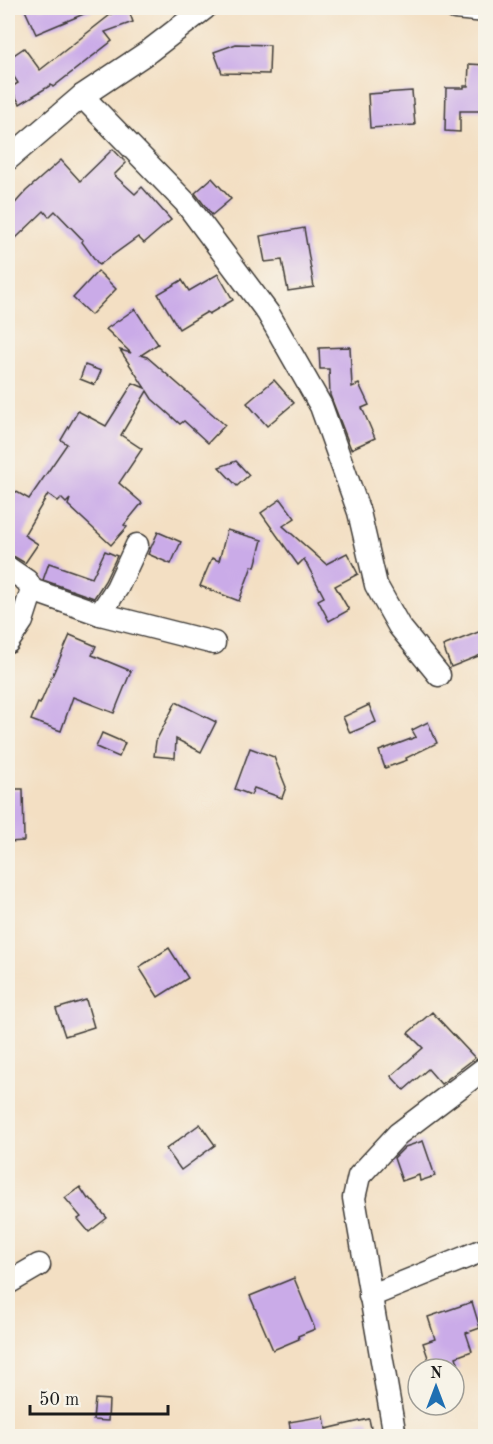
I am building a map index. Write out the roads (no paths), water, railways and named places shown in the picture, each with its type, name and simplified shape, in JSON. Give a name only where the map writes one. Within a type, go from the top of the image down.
[{"type":"street","points":[[8,159],[82,96],[148,52],[205,8]]},
{"type":"street","points":[[455,8],[486,11]]},
{"type":"street","points":[[82,96],[185,202],[268,313],[321,406],[359,512],[376,585],[399,626],[440,675]]},
{"type":"street","points":[[100,614],[117,588],[137,545]]},
{"type":"street","points":[[8,568],[27,581],[32,590],[100,614],[214,643]]},
{"type":"street","points":[[8,642],[22,621],[32,590]]},
{"type":"street","points":[[395,1437],[354,1198],[359,1176],[398,1134],[485,1068]]},
{"type":"street","points":[[370,1296],[486,1249]]},
{"type":"street","points":[[8,1283],[39,1265]]}]
